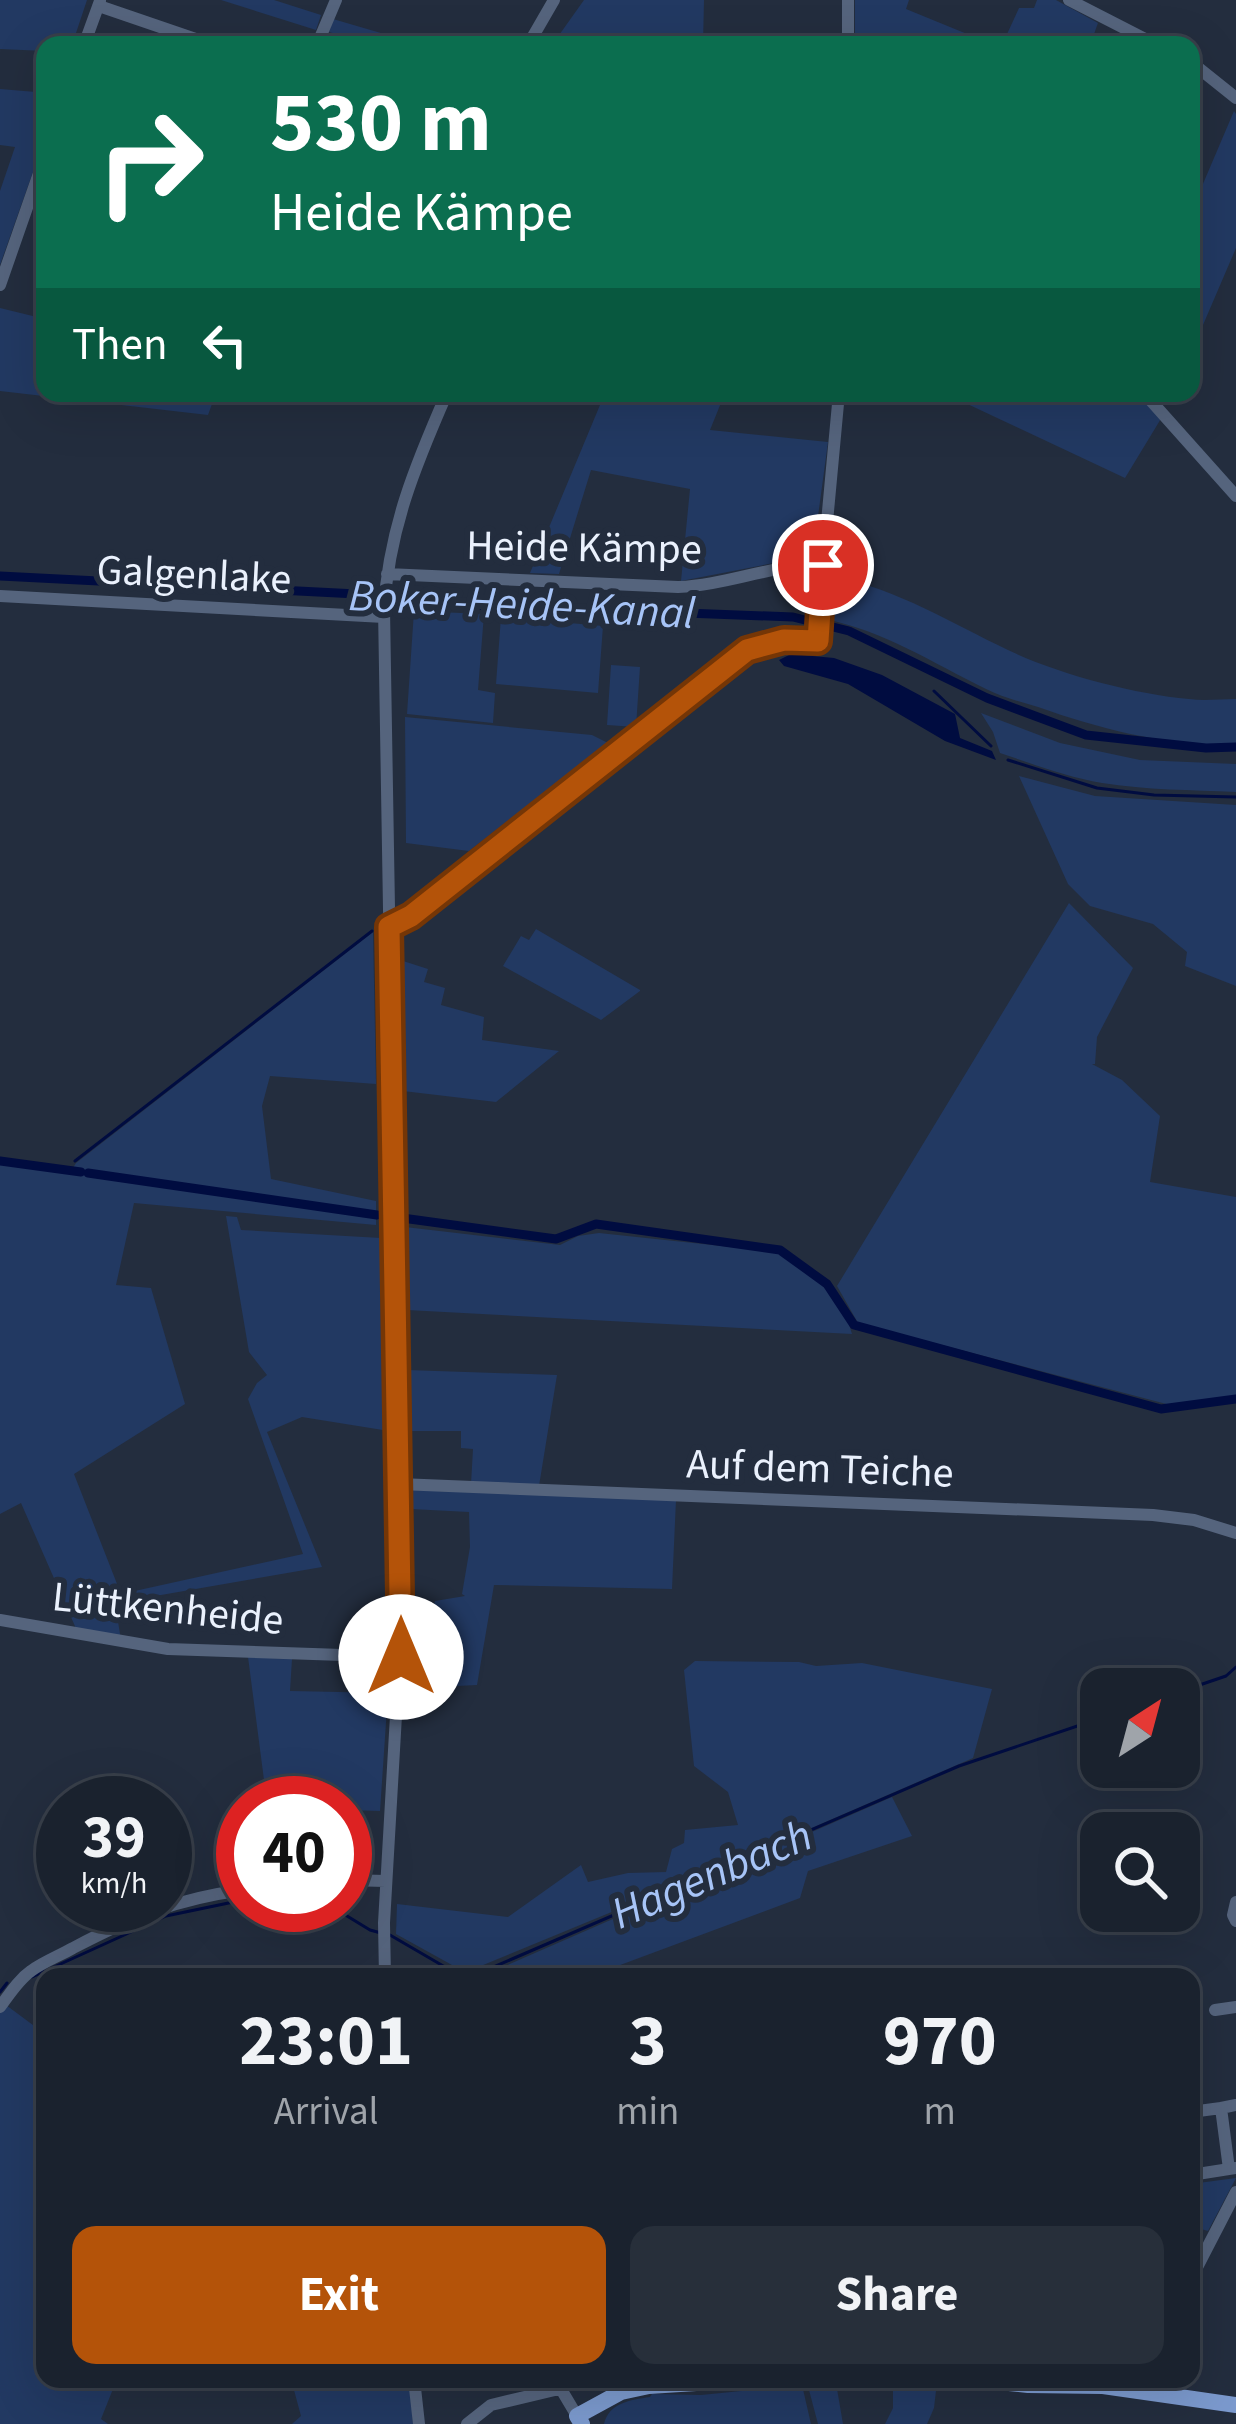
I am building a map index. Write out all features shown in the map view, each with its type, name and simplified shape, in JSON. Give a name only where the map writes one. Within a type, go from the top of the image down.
[{"type":"main road","points":[[580,2420],[621,2392],[640,2388]]},
{"type":"main road","points":[[1151,2388],[1236,2405]]},
{"type":"street","points":[[321,36],[336,0]]},
{"type":"street","points":[[533,36],[554,0]]},
{"type":"street","points":[[848,0],[848,36]]},
{"type":"street","points":[[1069,0],[1139,36]]},
{"type":"street","points":[[87,36],[100,3],[167,36]]},
{"type":"street","points":[[1200,69],[1236,98]]},
{"type":"street","points":[[0,285],[36,182]]},
{"type":"street","points":[[384,1968],[401,1657],[385,603],[397,519],[443,402]]},
{"type":"street","points":[[389,927],[411,916],[747,650],[784,640],[818,641],[838,402]]},
{"type":"street","points":[[1152,402],[1236,496]]},
{"type":"street","name":"Heide Kämpe","points":[[387,574],[678,587],[722,582],[777,567],[823,565]]},
{"type":"street","name":"Galgenlake","points":[[0,596],[385,603]]},
{"type":"street","name":"Auf dem Teiche","points":[[400,1484],[1153,1515],[1194,1520],[1236,1533]]},
{"type":"street","name":"Lüttkenheide","points":[[0,1620],[168,1649],[401,1657]]},
{"type":"street","points":[[372,1881],[386,1881]]},
{"type":"street","points":[[0,2007],[33,1969],[108,1930],[170,1904],[216,1895]]},
{"type":"street","points":[[1236,1901],[1236,1921]]},
{"type":"street","points":[[1215,2010],[1236,2008]]},
{"type":"street","points":[[1200,2174],[1233,2169],[1229,2107]]},
{"type":"street","points":[[1200,2262],[1236,2192]]},
{"type":"street","points":[[415,2388],[418,2424]]},
{"type":"street","points":[[467,2424],[500,2402],[544,2388]]},
{"type":"street","points":[[560,2388],[580,2420]]},
{"type":"shaded area","points":[[0,0],[87,0],[75,36],[36,36],[36,51],[0,49]]},
{"type":"shaded area","points":[[221,0],[274,0],[321,15],[316,30]]},
{"type":"shaded area","points":[[584,0],[704,0],[703,36],[558,36]]},
{"type":"shaded area","points":[[855,0],[909,0],[906,9],[972,36],[855,36]]},
{"type":"shaded area","points":[[1037,0],[1056,0],[1098,23],[1093,36],[1006,36],[1019,8],[1034,8]]},
{"type":"shaded area","points":[[333,19],[391,36],[343,36],[329,32]]},
{"type":"shaded area","points":[[0,89],[36,92],[36,163],[0,265],[0,191],[15,147],[0,145]]},
{"type":"shaded area","points":[[1234,111],[1236,248],[1200,332],[1200,191]]},
{"type":"shaded area","points":[[0,308],[36,317],[36,395],[0,391]]},
{"type":"shaded area","points":[[95,402],[213,402],[208,415]]},
{"type":"shaded area","points":[[601,402],[721,402],[710,430],[828,442],[814,546],[800,558],[681,581],[690,489],[591,470],[559,574],[530,573]]},
{"type":"shaded area","points":[[963,402],[1148,402],[1162,417],[1125,478]]},
{"type":"shaded area","points":[[836,577],[903,599],[1028,659],[1073,675],[1167,696],[1236,699],[1236,745],[1136,735],[992,692],[888,640],[825,619]]},
{"type":"shaded area","points":[[414,611],[484,614],[478,690],[495,693],[493,723],[407,714]]},
{"type":"shaded area","points":[[501,617],[603,626],[598,693],[496,684]]},
{"type":"shaded area","points":[[791,654],[834,658],[882,675],[955,714],[960,738],[992,751],[996,760],[945,741],[848,684],[784,666],[779,660]]},
{"type":"shaded area","points":[[611,665],[640,667],[636,727],[607,725]]},
{"type":"shaded area","points":[[981,713],[1060,743],[1140,760],[1236,764],[1236,792],[1119,785],[1050,770],[1000,753]]},
{"type":"shaded area","points":[[405,717],[592,735],[608,743],[469,851],[406,843]]},
{"type":"shaded area","points":[[1019,776],[1095,796],[1236,805],[1236,986],[1185,966],[1187,952],[1153,924],[1090,906],[1068,884]]},
{"type":"shaded area","points":[[1069,903],[1133,968],[1097,1037],[1092,1064],[1122,1080],[1160,1116],[1150,1182],[1236,1197],[1236,1397],[1174,1406],[858,1323],[837,1286]]},
{"type":"shaded area","points":[[536,929],[640,991],[601,1020],[503,966],[521,936],[529,940]]},
{"type":"shaded area","points":[[373,932],[376,1084],[270,1076],[262,1106],[271,1179],[376,1201],[376,1225],[134,1203],[116,1285],[151,1288],[185,1404],[74,1474],[121,1594],[303,1554],[248,1399],[267,1375],[249,1352],[226,1216],[237,1217],[241,1230],[381,1238],[389,1431],[302,1417],[267,1432],[322,1567],[115,1603],[121,1640],[78,1633],[21,1503],[0,1514],[0,1164],[70,1173],[76,1163]]},
{"type":"shaded area","points":[[400,960],[428,969],[424,982],[445,988],[441,1005],[484,1017],[482,1040],[559,1051],[496,1102],[403,1091]]},
{"type":"shaded area","points":[[405,1227],[560,1245],[599,1233],[777,1252],[826,1289],[852,1334],[407,1310]]},
{"type":"shaded area","points":[[407,1370],[557,1375],[539,1486],[471,1484],[473,1449],[461,1448],[461,1431],[406,1431]]},
{"type":"shaded area","points":[[410,1490],[676,1500],[672,1589],[494,1585],[477,1685],[415,1688],[435,1601],[465,1596],[470,1547],[469,1512],[411,1509]]},
{"type":"shaded area","points":[[248,1657],[292,1659],[290,1691],[388,1693],[380,1811],[372,1811],[372,1776],[263,1776]]},
{"type":"shaded area","points":[[695,1661],[862,1663],[992,1689],[973,1758],[476,1968],[457,1968],[396,1934],[397,1904],[508,1917],[581,1865],[588,1882],[628,1873],[666,1872],[672,1849],[684,1843],[685,1830],[738,1825],[728,1792],[694,1766],[684,1670]]},
{"type":"shaded area","points":[[892,1797],[912,1836],[808,1871],[800,1898],[612,1968],[501,1968]]},
{"type":"shaded area","points":[[6,2005],[36,2027],[36,2388],[113,2388],[101,2419],[108,2424],[0,2424],[0,2013]]},
{"type":"shaded area","points":[[1236,2178],[1208,2231],[1200,2229],[1200,2183]]},
{"type":"shaded area","points":[[293,2388],[411,2388],[413,2424],[292,2424],[301,2416]]},
{"type":"shaded area","points":[[803,2388],[811,2424],[604,2424],[615,2407],[628,2401],[652,2394]]},
{"type":"shaded area","points":[[837,2388],[843,2424],[818,2424],[809,2390]]},
{"type":"shaded area","points":[[893,2388],[936,2388],[927,2424],[885,2424],[893,2408]]},
{"type":"waterway","name":"Boker-Heide-Kanal","points":[[0,576],[357,594],[422,603],[793,617],[849,631],[987,698],[1086,735],[1236,747]]},
{"type":"waterway","points":[[934,691],[991,746]]},
{"type":"waterway","points":[[1008,760],[1097,788],[1236,797]]},
{"type":"waterway","points":[[75,1161],[372,931]]},
{"type":"waterway","points":[[0,1161],[81,1172]]},
{"type":"waterway","points":[[88,1173],[377,1215]]},
{"type":"waterway","points":[[395,1217],[556,1239],[596,1224],[780,1250],[827,1284],[854,1325],[1161,1409],[1236,1399]]},
{"type":"waterway","name":"Hagenbach","points":[[1200,1685],[1226,1676],[1236,1667]]},
{"type":"waterway","name":"Hagenbach","points":[[491,1968],[959,1766],[1080,1725]]},
{"type":"waterway","name":"Hagenbach","points":[[52,1968],[166,1916],[216,1906]]},
{"type":"waterway","name":"Hagenbach","points":[[372,1931],[381,1933]]},
{"type":"waterway","name":"Hagenbach","points":[[390,1935],[447,1968]]},
{"type":"waterway","name":"Hagenbach","points":[[32,1977],[36,1975]]},
{"type":"waterway","name":"Hagenbach","points":[[0,1992],[7,1983]]},
{"type":"route","points":[[401,1657],[389,927],[411,916],[747,650],[784,640],[818,641],[823,565]]}]
